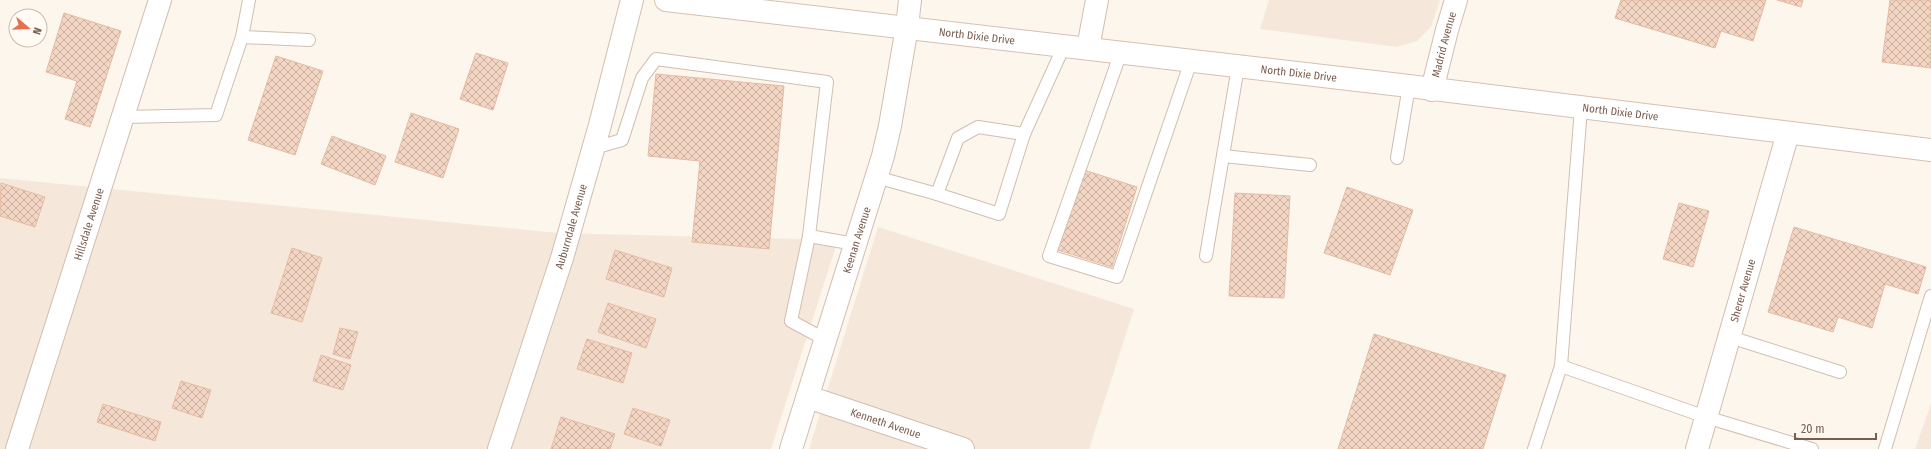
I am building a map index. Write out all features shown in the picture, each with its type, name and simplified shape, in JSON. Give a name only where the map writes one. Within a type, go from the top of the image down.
[{"type":"street","name":"Hillsdale Avenue","points":[[17,449],[160,0]]},
{"type":"street","name":"Auburndale Avenue","points":[[499,449],[562,258],[594,148],[632,0]]},
{"type":"street","name":"North Dixie Drive","points":[[666,0],[690,1],[1238,67],[1409,86],[1931,150]]},
{"type":"street","name":"Keenan Avenue","points":[[791,449],[876,177],[890,126],[907,27],[910,0]]},
{"type":"street","points":[[1088,48],[1097,0]]},
{"type":"street","name":"Madrid Avenue","points":[[1432,90],[1456,0]]},
{"type":"street","name":"Sherer Avenue","points":[[1697,449],[1788,133]]},
{"type":"street","name":"Kenneth Avenue","points":[[808,397],[963,449]]},
{"type":"lane","points":[[123,117],[216,115],[242,37],[249,0]]},
{"type":"lane","points":[[242,37],[309,40]]},
{"type":"lane","points":[[876,177],[937,194],[999,214],[1024,134],[1064,46]]},
{"type":"lane","points":[[1121,52],[1049,256],[1118,277],[1191,61]]},
{"type":"lane","points":[[594,148],[622,140],[642,78],[656,59],[826,82],[809,236],[791,321],[826,340]]},
{"type":"lane","points":[[1206,256],[1238,67]]},
{"type":"lane","points":[[1397,158],[1409,86]]},
{"type":"lane","points":[[1534,449],[1561,366],[1581,108]]},
{"type":"lane","points":[[937,194],[958,138],[978,126],[1024,134]]},
{"type":"lane","points":[[1223,156],[1310,165]]},
{"type":"lane","points":[[809,236],[855,244]]},
{"type":"lane","points":[[1885,449],[1931,296]]},
{"type":"lane","points":[[1730,336],[1840,372]]},
{"type":"lane","points":[[1561,366],[1706,417],[1812,449]]},
{"type":"shaded area","points":[[1269,0],[1440,0],[1431,27],[1417,41],[1397,47],[1260,29]]},
{"type":"shaded area","points":[[0,178],[558,233],[838,240],[771,449],[0,449]]},
{"type":"shaded area","points":[[878,227],[1134,309],[1089,449],[809,449]]},
{"type":"shaded area","points":[[1931,404],[1931,449],[1915,449]]},
{"type":"building","points":[[1621,0],[1766,0],[1753,41],[1721,31],[1715,48],[1615,18]]},
{"type":"building","points":[[1777,0],[1803,0],[1801,7]]},
{"type":"building","points":[[1890,0],[1931,0],[1931,68],[1882,62]]},
{"type":"building","points":[[64,13],[121,31],[90,127],[65,119],[77,81],[46,72]]},
{"type":"building","points":[[476,53],[508,63],[493,110],[460,99]]},
{"type":"building","points":[[276,56],[323,71],[295,155],[248,140]]},
{"type":"building","points":[[656,74],[784,86],[769,249],[692,242],[700,161],[648,156]]},
{"type":"building","points":[[411,113],[459,129],[443,178],[395,162]]},
{"type":"building","points":[[332,136],[386,156],[375,185],[321,164]]},
{"type":"building","points":[[1084,170],[1137,187],[1112,267],[1058,250]]},
{"type":"building","points":[[1,183],[45,197],[35,227],[0,216]]},
{"type":"building","points":[[1347,187],[1413,210],[1390,275],[1324,253]]},
{"type":"building","points":[[1235,193],[1290,196],[1284,298],[1229,296]]},
{"type":"building","points":[[1679,203],[1709,211],[1693,267],[1663,259]]},
{"type":"building","points":[[1794,227],[1926,267],[1918,294],[1885,284],[1872,328],[1838,317],[1833,332],[1768,312]]},
{"type":"building","points":[[292,248],[322,258],[302,322],[271,313]]},
{"type":"building","points":[[615,250],[672,268],[664,297],[606,279]]},
{"type":"building","points":[[608,303],[656,319],[646,348],[598,332]]},
{"type":"building","points":[[340,328],[358,332],[350,359],[333,354]]},
{"type":"building","points":[[1374,334],[1506,375],[1483,449],[1338,449]]},
{"type":"building","points":[[587,339],[632,353],[623,383],[577,369]]},
{"type":"building","points":[[321,355],[351,365],[343,390],[313,381]]},
{"type":"building","points":[[181,381],[211,390],[202,418],[172,408]]},
{"type":"building","points":[[103,404],[161,422],[155,441],[97,422]]},
{"type":"building","points":[[633,408],[670,420],[661,446],[624,434]]},
{"type":"building","points":[[561,417],[615,434],[610,449],[551,449]]}]
